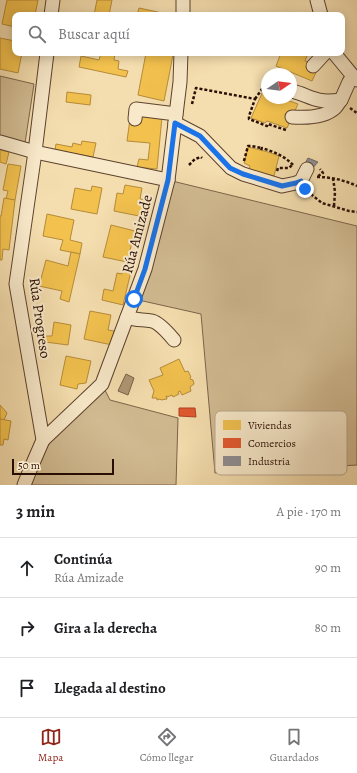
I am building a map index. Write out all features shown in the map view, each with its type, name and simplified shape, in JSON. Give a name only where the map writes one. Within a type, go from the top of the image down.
[{"type":"street","points":[[52,12],[53,0]]},
{"type":"street","points":[[183,0],[183,12]]},
{"type":"street","points":[[317,0],[320,12]]},
{"type":"street","name":"Rúa Progreso","points":[[43,440],[16,284],[35,152],[47,56]]},
{"type":"street","name":"Rúa Amizade","points":[[43,440],[102,384],[145,269],[168,180],[180,82],[181,56]]},
{"type":"street","points":[[313,66],[322,56]]},
{"type":"street","points":[[293,117],[305,118],[321,116],[335,108],[341,100],[349,82],[355,78],[337,56]]},
{"type":"street","points":[[297,92],[319,100],[341,100]]},
{"type":"street","points":[[135,119],[136,109],[176,115],[200,136],[230,168],[243,174],[268,175],[282,186],[296,183],[308,175]]},
{"type":"street","points":[[0,142],[35,152],[168,180]]},
{"type":"street","points":[[127,317],[134,320],[154,321],[174,340]]},
{"type":"street","points":[[24,485],[43,440]]},
{"type":"path","points":[[176,115],[190,108],[196,88],[255,99]]},
{"type":"path","points":[[261,90],[255,99],[249,119],[267,126],[268,124],[287,130],[293,117]]},
{"type":"path","points":[[243,164],[248,146],[251,146],[277,153],[293,164],[298,171],[308,175],[332,178],[357,186]]},
{"type":"path","points":[[268,175],[276,172],[278,168],[289,168],[293,164]]},
{"type":"path","points":[[308,175],[305,189],[322,203],[357,212]]},
{"type":"path","points":[[332,178],[335,192],[334,206]]},
{"type":"shaded area","points":[[0,76],[34,84],[25,143],[0,138]]},
{"type":"shaded area","points":[[168,180],[357,226],[357,465],[347,466],[347,411],[215,411],[215,473],[201,314],[134,299]]},
{"type":"shaded area","points":[[126,374],[134,378],[128,395],[118,391]]},
{"type":"shaded area","points":[[102,384],[110,400],[178,418],[176,485],[24,485],[43,440]]},
{"type":"building: Viviendas","points":[[7,0],[38,0],[36,12],[12,12],[12,26],[2,24]]},
{"type":"building: Viviendas","points":[[97,0],[112,0],[110,12],[95,12]]},
{"type":"building: Viviendas","points":[[139,8],[158,12],[138,12]]},
{"type":"building: Viviendas","points":[[0,38],[12,40],[12,56],[21,56],[18,73],[0,69]]},
{"type":"building: Viviendas","points":[[81,56],[99,60],[100,56],[115,56],[114,60],[119,61],[118,69],[128,71],[126,77],[79,67]]},
{"type":"building: Viviendas","points":[[145,56],[173,56],[164,101],[138,95]]},
{"type":"building: Viviendas","points":[[280,56],[307,56],[305,61],[318,68],[312,81],[297,75],[297,68],[281,68],[276,66]]},
{"type":"building: Viviendas","points":[[67,92],[91,95],[90,105],[66,102]]},
{"type":"building: Viviendas","points":[[261,96],[261,104],[298,104],[287,128],[267,121],[265,123],[251,118]]},
{"type":"building: Viviendas","points":[[140,115],[162,117],[157,169],[137,167],[139,159],[148,160],[150,143],[127,141],[130,119]]},
{"type":"building: Viviendas","points":[[82,141],[96,143],[93,157],[55,150],[56,144],[72,147],[73,143],[81,145]]},
{"type":"building: Viviendas","points":[[248,147],[279,156],[274,176],[249,170],[250,166],[244,163]]},
{"type":"building: Viviendas","points":[[0,150],[9,152],[6,164],[0,162]]},
{"type":"building: Viviendas","points":[[8,164],[21,166],[15,200],[6,199],[8,191],[3,190]]},
{"type":"building: Viviendas","points":[[125,185],[142,188],[140,199],[147,200],[144,217],[114,211],[117,193],[123,194]]},
{"type":"building: Viviendas","points":[[92,186],[102,188],[97,214],[71,209],[75,188],[91,191]]},
{"type":"building: Viviendas","points":[[4,198],[15,200],[9,250],[3,249],[2,260],[0,260],[0,216]]},
{"type":"building: Viviendas","points":[[47,214],[74,220],[70,240],[82,243],[80,254],[60,250],[63,240],[43,236]]},
{"type":"building: Viviendas","points":[[111,225],[135,231],[127,262],[103,257]]},
{"type":"building: Viviendas","points":[[71,252],[80,254],[69,302],[60,299],[62,291],[39,286],[46,260],[68,266]]},
{"type":"building: Viviendas","points":[[124,265],[132,267],[123,305],[102,300],[104,289],[113,291],[117,273],[122,274]]},
{"type":"building: Viviendas","points":[[90,311],[111,315],[108,330],[114,331],[112,345],[84,339]]},
{"type":"building: Viviendas","points":[[54,322],[71,325],[68,345],[45,342],[46,336],[52,336]]},
{"type":"building: Viviendas","points":[[66,356],[91,361],[86,383],[78,384],[77,389],[60,385]]},
{"type":"building: Viviendas","points":[[179,359],[185,372],[188,371],[191,377],[190,379],[193,380],[194,384],[190,387],[191,391],[182,395],[180,391],[178,392],[179,394],[173,397],[172,395],[166,396],[167,399],[157,400],[157,398],[152,398],[154,391],[149,380],[163,375],[160,368]]},
{"type":"building: Viviendas","points":[[0,405],[7,413],[4,420],[0,419]]},
{"type":"building: Viviendas","points":[[0,419],[11,421],[8,440],[4,439],[3,445],[0,445]]},
{"type":"building: Comercios","points":[[179,408],[195,408],[196,417],[179,416]]},
{"type":"building: Industria","points":[[308,158],[318,162],[311,170],[303,167]]},
{"type":"route","points":[[134,299],[145,269],[168,180],[175,123],[200,136],[230,168],[243,174],[282,186],[301,181],[305,189]]}]
